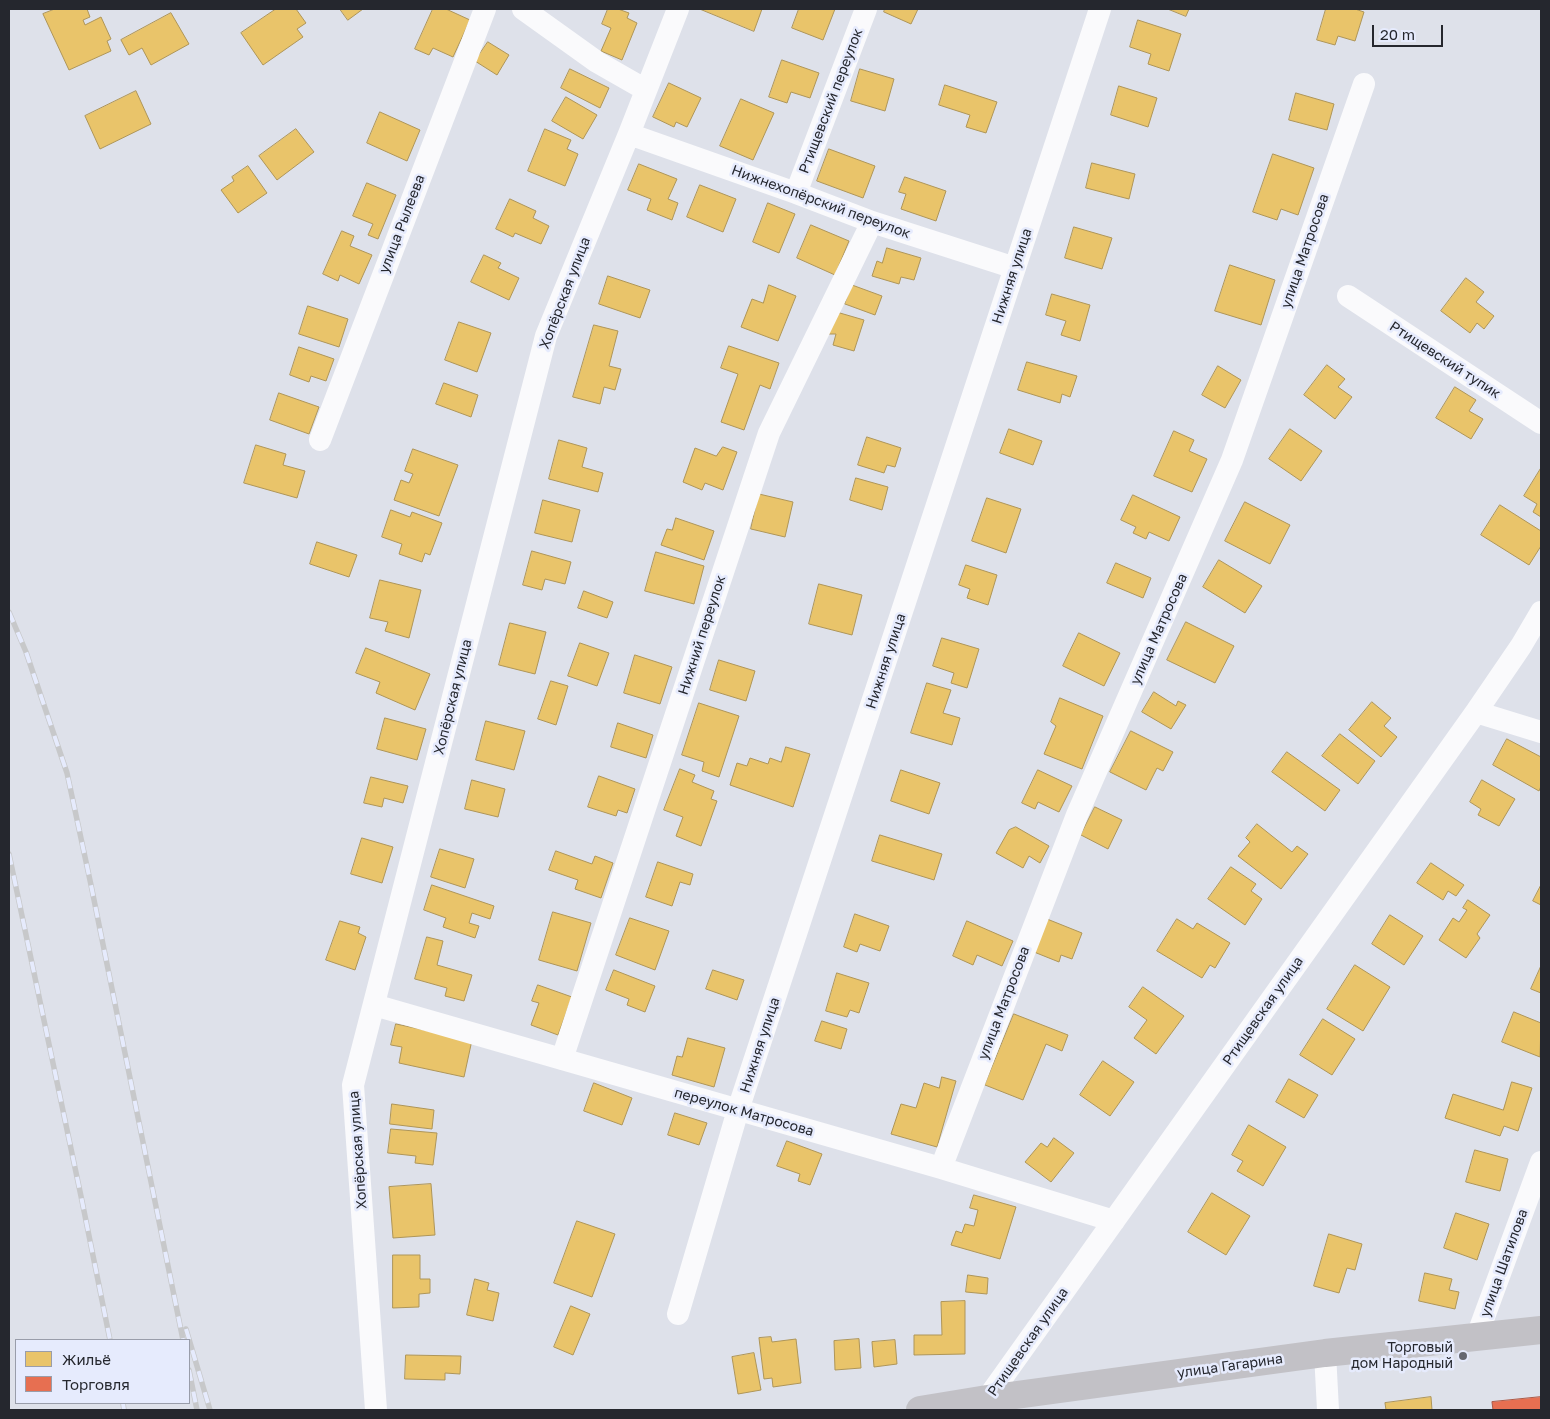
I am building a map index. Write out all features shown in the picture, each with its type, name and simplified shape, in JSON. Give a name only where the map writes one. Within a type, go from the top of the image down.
[{"type":"street","name":"улица Рылеева","points":[[320,440],[485,9]]},
{"type":"street","points":[[523,9],[597,62],[646,90]]},
{"type":"street","name":"Хопёрская улица","points":[[376,1410],[353,1085],[546,336],[678,9]]},
{"type":"street","name":"Ртищевский переулок","points":[[796,193],[866,9]]},
{"type":"street","name":"Нижняя улица","points":[[678,1314],[738,1110],[1100,9]]},
{"type":"street","name":"улица Матросова","points":[[940,1168],[1077,814],[1232,460],[1364,84]]},
{"type":"street","name":"Нижнехопёрский переулок","points":[[629,134],[872,222],[1015,268]]},
{"type":"street","name":"Нижний переулок","points":[[562,1059],[769,433],[872,222]]},
{"type":"street","name":"Ртищевский тупик","points":[[1348,296],[1541,423]]},
{"type":"street","name":"Ртищевская улица","points":[[988,1404],[1114,1221],[1476,712],[1521,646],[1541,612]]},
{"type":"street","points":[[1476,712],[1541,732]]},
{"type":"street","name":"переулок Матросова","points":[[374,1005],[940,1168],[1114,1221]]},
{"type":"street","name":"улица Шатилова","points":[[1478,1336],[1541,1162]]},
{"type":"street","name":"улица Гагарина","points":[[920,1410],[988,1404],[1326,1353],[1541,1330]]},
{"type":"street","points":[[1326,1353],[1328,1410]]},
{"type":"building: Жильё","points":[[55,9],[87,9],[90,17],[83,20],[85,25],[101,17],[111,39],[107,41],[111,51],[69,70],[43,14]]},
{"type":"building: Жильё","points":[[276,9],[296,9],[306,23],[297,29],[303,37],[263,65],[241,33]]},
{"type":"building: Жильё","points":[[340,9],[363,9],[348,20]]},
{"type":"building: Жильё","points":[[433,9],[446,9],[470,20],[453,57],[433,48],[429,55],[415,49]]},
{"type":"building: Жильё","points":[[608,9],[618,9],[629,13],[627,18],[637,23],[622,60],[601,51],[611,28],[602,24]]},
{"type":"building: Жильё","points":[[700,9],[762,9],[754,31]]},
{"type":"building: Жильё","points":[[799,9],[835,9],[823,40],[792,28]]},
{"type":"building: Жильё","points":[[885,9],[918,9],[911,24],[884,12]]},
{"type":"building: Жильё","points":[[1168,9],[1189,9],[1186,16]]},
{"type":"building: Жильё","points":[[1326,9],[1355,9],[1364,12],[1355,41],[1338,36],[1335,45],[1317,40]]},
{"type":"building: Жильё","points":[[171,13],[189,44],[151,65],[142,48],[129,55],[121,40]]},
{"type":"building: Жильё","points":[[1138,20],[1181,34],[1169,71],[1148,64],[1151,54],[1130,47]]},
{"type":"building: Жильё","points":[[488,42],[509,55],[497,75],[475,61]]},
{"type":"building: Жильё","points":[[782,60],[819,73],[810,98],[791,92],[787,103],[769,97]]},
{"type":"building: Жильё","points":[[570,69],[609,88],[600,108],[561,88]]},
{"type":"building: Жильё","points":[[860,69],[894,79],[885,111],[851,101]]},
{"type":"building: Жильё","points":[[669,83],[701,98],[687,127],[676,122],[674,127],[653,117]]},
{"type":"building: Жильё","points":[[945,85],[997,102],[986,133],[966,127],[970,115],[939,105]]},
{"type":"building: Жильё","points":[[1119,86],[1157,98],[1148,127],[1111,115]]},
{"type":"building: Жильё","points":[[136,91],[151,124],[100,149],[85,116]]},
{"type":"building: Жильё","points":[[1296,93],[1334,104],[1327,130],[1289,120]]},
{"type":"building: Жильё","points":[[566,97],[597,115],[583,139],[552,121]]},
{"type":"building: Жильё","points":[[741,99],[774,113],[753,160],[720,146]]},
{"type":"building: Жильё","points":[[380,112],[420,130],[407,161],[367,143]]},
{"type":"building: Жильё","points":[[296,129],[314,152],[277,180],[259,156]]},
{"type":"building: Жильё","points":[[545,129],[571,140],[567,149],[578,154],[565,186],[528,171]]},
{"type":"building: Жильё","points":[[829,149],[875,166],[863,198],[817,181]]},
{"type":"building: Жильё","points":[[1273,154],[1314,168],[1298,215],[1281,209],[1277,220],[1253,212]]},
{"type":"building: Жильё","points":[[1092,163],[1135,174],[1129,199],[1086,188]]},
{"type":"building: Жильё","points":[[639,164],[677,179],[668,199],[678,203],[672,220],[647,210],[651,199],[628,190]]},
{"type":"building: Жильё","points":[[248,166],[267,193],[238,213],[221,190],[234,181],[232,177]]},
{"type":"building: Жильё","points":[[905,177],[946,191],[936,221],[901,209],[906,194],[899,192]]},
{"type":"building: Жильё","points":[[367,183],[396,195],[378,239],[368,235],[373,224],[353,216]]},
{"type":"building: Жильё","points":[[700,185],[736,199],[723,232],[687,217]]},
{"type":"building: Жильё","points":[[510,199],[536,211],[533,218],[549,226],[541,244],[515,233],[513,237],[496,229]]},
{"type":"building: Жильё","points":[[768,203],[795,214],[779,253],[753,242]]},
{"type":"building: Жильё","points":[[811,225],[849,241],[835,275],[797,258]]},
{"type":"building: Жильё","points":[[1074,227],[1112,238],[1102,269],[1065,258]]},
{"type":"building: Жильё","points":[[342,231],[354,236],[350,246],[372,255],[359,284],[340,275],[338,281],[323,274]]},
{"type":"building: Жильё","points":[[887,248],[921,258],[914,280],[901,277],[899,284],[872,276],[877,261],[882,263]]},
{"type":"building: Жильё","points":[[484,255],[501,263],[498,268],[519,278],[509,300],[471,282]]},
{"type":"building: Жильё","points":[[1230,265],[1275,280],[1261,325],[1215,311]]},
{"type":"building: Жильё","points":[[608,276],[650,290],[640,318],[599,304]]},
{"type":"building: Жильё","points":[[1466,278],[1484,292],[1476,302],[1494,316],[1484,329],[1477,323],[1470,333],[1441,311]]},
{"type":"building: Жильё","points":[[769,285],[796,296],[778,341],[741,327],[752,299],[763,303]]},
{"type":"building: Жильё","points":[[852,285],[882,296],[875,315],[845,304]]},
{"type":"building: Жильё","points":[[1052,294],[1090,305],[1080,341],[1061,335],[1066,321],[1046,315]]},
{"type":"building: Жильё","points":[[308,306],[348,319],[339,347],[299,334]]},
{"type":"building: Жильё","points":[[833,311],[864,320],[854,351],[833,345],[836,334],[826,334]]},
{"type":"building: Жильё","points":[[459,322],[491,333],[477,372],[445,360]]},
{"type":"building: Жильё","points":[[594,325],[618,331],[609,366],[621,369],[615,390],[604,387],[600,404],[573,397]]},
{"type":"building: Жильё","points":[[729,346],[779,363],[770,389],[760,385],[744,430],[721,422],[738,374],[721,368]]},
{"type":"building: Жильё","points":[[299,347],[334,359],[326,381],[311,376],[309,382],[290,375]]},
{"type":"building: Жильё","points":[[1027,362],[1077,376],[1070,397],[1062,394],[1060,403],[1018,390]]},
{"type":"building: Жильё","points":[[1327,365],[1345,379],[1338,387],[1352,397],[1335,419],[1304,395]]},
{"type":"building: Жильё","points":[[1218,366],[1241,380],[1225,408],[1202,395]]},
{"type":"building: Жильё","points":[[444,383],[478,395],[471,417],[436,404]]},
{"type":"building: Жильё","points":[[1455,387],[1476,400],[1469,411],[1483,419],[1471,439],[1436,418]]},
{"type":"building: Жильё","points":[[279,393],[319,407],[309,434],[270,420]]},
{"type":"building: Жильё","points":[[1009,429],[1042,441],[1033,465],[1000,453]]},
{"type":"building: Жильё","points":[[1290,429],[1322,451],[1301,481],[1269,459]]},
{"type":"building: Жильё","points":[[1174,431],[1194,440],[1189,451],[1207,459],[1192,492],[1154,476]]},
{"type":"building: Жильё","points":[[867,437],[901,448],[895,467],[887,465],[884,473],[858,465]]},
{"type":"building: Жильё","points":[[559,440],[587,448],[582,467],[603,473],[598,492],[549,479]]},
{"type":"building: Жильё","points":[[256,445],[286,454],[283,465],[305,471],[297,498],[244,483]]},
{"type":"building: Жильё","points":[[723,447],[737,452],[723,490],[705,483],[702,490],[683,482],[695,448],[716,456]]},
{"type":"building: Жильё","points":[[413,449],[458,465],[439,516],[394,500],[401,480],[409,483],[413,474],[405,471]]},
{"type":"building: Жильё","points":[[1541,468],[1541,517],[1533,512],[1537,504],[1524,496]]},
{"type":"building: Жильё","points":[[856,478],[888,487],[882,510],[850,500]]},
{"type":"building: Жильё","points":[[759,494],[793,502],[785,537],[751,529]]},
{"type":"building: Жильё","points":[[1133,495],[1180,517],[1169,541],[1149,532],[1146,539],[1133,533],[1136,527],[1121,520]]},
{"type":"building: Жильё","points":[[987,498],[1021,509],[1006,553],[972,541]]},
{"type":"building: Жильё","points":[[543,500],[580,510],[572,542],[535,533]]},
{"type":"building: Жильё","points":[[1245,502],[1290,525],[1270,564],[1225,541]]},
{"type":"building: Жильё","points":[[1500,505],[1541,531],[1541,546],[1529,565],[1481,535]]},
{"type":"building: Жильё","points":[[391,510],[410,517],[412,512],[442,523],[430,555],[425,553],[422,562],[399,554],[402,544],[382,537]]},
{"type":"building: Жильё","points":[[676,518],[714,531],[704,560],[661,545],[667,529],[672,530]]},
{"type":"building: Жильё","points":[[317,542],[357,555],[349,577],[310,564]]},
{"type":"building: Жильё","points":[[532,551],[571,562],[565,584],[545,579],[542,590],[523,585]]},
{"type":"building: Жильё","points":[[656,552],[704,566],[694,604],[645,591]]},
{"type":"building: Жильё","points":[[1219,560],[1262,586],[1245,613],[1203,587]]},
{"type":"building: Жильё","points":[[1116,563],[1151,578],[1143,598],[1107,583]]},
{"type":"building: Жильё","points":[[966,565],[997,575],[988,605],[967,598],[970,589],[959,585]]},
{"type":"building: Жильё","points":[[380,580],[421,590],[409,638],[385,631],[388,622],[370,618]]},
{"type":"building: Жильё","points":[[819,584],[862,595],[852,635],[809,624]]},
{"type":"building: Жильё","points":[[584,591],[613,602],[607,618],[578,608]]},
{"type":"building: Жильё","points":[[1186,622],[1234,646],[1215,683],[1167,660]]},
{"type":"building: Жильё","points":[[510,623],[546,632],[535,674],[499,665]]},
{"type":"building: Жильё","points":[[1079,633],[1120,653],[1104,686],[1063,666]]},
{"type":"building: Жильё","points":[[942,638],[979,649],[967,688],[951,683],[954,673],[933,666]]},
{"type":"building: Жильё","points":[[580,643],[609,653],[597,686],[568,676]]},
{"type":"building: Жильё","points":[[366,648],[430,674],[415,710],[376,693],[380,682],[356,673]]},
{"type":"building: Жильё","points":[[635,655],[672,667],[660,704],[624,693]]},
{"type":"building: Жильё","points":[[719,660],[755,671],[746,701],[710,690]]},
{"type":"building: Жильё","points":[[551,681],[568,686],[556,725],[538,719]]},
{"type":"building: Жильё","points":[[927,683],[951,690],[943,713],[960,718],[952,745],[911,733]]},
{"type":"building: Жильё","points":[[1154,692],[1176,706],[1178,701],[1186,705],[1171,729],[1142,712]]},
{"type":"building: Жильё","points":[[1060,698],[1103,716],[1082,769],[1044,754],[1056,726],[1051,722]]},
{"type":"building: Жильё","points":[[1372,702],[1391,718],[1384,726],[1397,737],[1381,757],[1349,730]]},
{"type":"building: Жильё","points":[[699,703],[739,716],[719,777],[702,771],[704,762],[682,755]]},
{"type":"building: Жильё","points":[[385,718],[426,729],[417,760],[377,749]]},
{"type":"building: Жильё","points":[[486,721],[525,731],[514,770],[476,760]]},
{"type":"building: Жильё","points":[[618,723],[653,735],[646,758],[611,747]]},
{"type":"building: Жильё","points":[[1131,731],[1173,752],[1163,771],[1157,768],[1146,790],[1110,772]]},
{"type":"building: Жильё","points":[[1340,734],[1375,761],[1358,784],[1322,756]]},
{"type":"building: Жильё","points":[[1507,739],[1541,757],[1541,786],[1539,791],[1493,765]]},
{"type":"building: Жильё","points":[[786,747],[810,754],[793,807],[730,785],[737,763],[747,766],[750,758],[768,764],[770,758],[781,762]]},
{"type":"building: Жильё","points":[[1287,752],[1340,790],[1325,811],[1272,772]]},
{"type":"building: Жильё","points":[[680,769],[695,775],[692,782],[714,791],[711,799],[717,801],[701,846],[676,836],[683,817],[664,810]]},
{"type":"building: Жильё","points":[[901,770],[940,783],[929,814],[891,801]]},
{"type":"building: Жильё","points":[[1038,770],[1072,786],[1059,812],[1038,802],[1035,809],[1022,803]]},
{"type":"building: Жильё","points":[[599,776],[635,789],[627,813],[618,810],[616,816],[588,807]]},
{"type":"building: Жильё","points":[[371,777],[408,786],[403,803],[384,798],[382,807],[364,803]]},
{"type":"building: Жильё","points":[[472,780],[505,789],[498,817],[465,809]]},
{"type":"building: Жильё","points":[[1482,780],[1515,799],[1499,826],[1478,815],[1481,809],[1470,802]]},
{"type":"building: Жильё","points":[[1095,807],[1122,820],[1108,849],[1081,835]]},
{"type":"building: Жильё","points":[[1257,824],[1292,852],[1297,846],[1308,854],[1281,889],[1238,856],[1250,842],[1246,838]]},
{"type":"building: Жильё","points":[[1016,827],[1049,846],[1040,863],[1029,856],[1023,868],[996,853],[1009,830]]},
{"type":"building: Жильё","points":[[880,835],[942,854],[934,880],[872,861]]},
{"type":"building: Жильё","points":[[362,838],[393,847],[382,883],[351,874]]},
{"type":"building: Жильё","points":[[440,849],[474,859],[465,888],[431,877]]},
{"type":"building: Жильё","points":[[556,851],[592,864],[595,856],[613,863],[601,898],[575,889],[578,880],[549,870]]},
{"type":"building: Жильё","points":[[658,862],[693,874],[690,885],[680,882],[672,906],[646,897]]},
{"type":"building: Жильё","points":[[1431,863],[1464,885],[1456,896],[1448,891],[1443,900],[1417,883]]},
{"type":"building: Жильё","points":[[1231,867],[1256,884],[1251,891],[1262,899],[1245,925],[1208,899]]},
{"type":"building: Жильё","points":[[432,885],[494,906],[490,919],[472,913],[469,923],[479,926],[475,938],[443,927],[446,918],[424,910]]},
{"type":"building: Жильё","points":[[1541,885],[1541,905],[1533,901]]},
{"type":"building: Жильё","points":[[1468,900],[1490,915],[1477,934],[1480,938],[1466,958],[1439,940],[1453,918],[1459,922],[1467,910],[1463,908]]},
{"type":"building: Жильё","points":[[553,912],[591,923],[577,971],[539,960]]},
{"type":"building: Жильё","points":[[855,914],[889,926],[880,951],[860,944],[857,952],[844,947]]},
{"type":"building: Жильё","points":[[1390,915],[1423,936],[1404,965],[1372,944]]},
{"type":"building: Жильё","points":[[630,918],[669,931],[655,970],[616,955]]},
{"type":"building: Жильё","points":[[1047,919],[1082,933],[1072,959],[1061,955],[1059,962],[1034,952]]},
{"type":"building: Жильё","points":[[1177,919],[1193,929],[1197,923],[1230,943],[1215,968],[1210,965],[1202,978],[1157,951]]},
{"type":"building: Жильё","points":[[340,921],[360,927],[358,933],[366,937],[355,970],[326,960]]},
{"type":"building: Жильё","points":[[967,921],[1013,941],[1002,966],[977,955],[973,965],[953,956]]},
{"type":"building: Жильё","points":[[427,937],[443,941],[437,965],[472,975],[464,1001],[445,996],[447,988],[415,979]]},
{"type":"building: Жильё","points":[[1355,965],[1390,987],[1363,1031],[1327,1009]]},
{"type":"building: Жильё","points":[[1541,966],[1541,993],[1531,989]]},
{"type":"building: Жильё","points":[[614,970],[655,986],[645,1012],[627,1005],[629,999],[606,990]]},
{"type":"building: Жильё","points":[[713,970],[744,980],[737,1000],[706,989]]},
{"type":"building: Жильё","points":[[837,973],[869,983],[859,1013],[850,1010],[847,1017],[826,1011]]},
{"type":"building: Жильё","points":[[538,985],[572,997],[558,1035],[531,1025],[539,1003],[532,1001]]},
{"type":"building: Жильё","points":[[1143,987],[1184,1016],[1156,1054],[1134,1038],[1147,1020],[1129,1007]]},
{"type":"building: Жильё","points":[[1514,1012],[1541,1023],[1540,1057],[1502,1042]]},
{"type":"building: Жильё","points":[[1014,1014],[1068,1035],[1062,1051],[1046,1044],[1023,1100],[985,1085]]},
{"type":"building: Жильё","points":[[1323,1019],[1355,1039],[1332,1075],[1300,1055]]},
{"type":"building: Жильё","points":[[822,1021],[847,1029],[841,1049],[815,1041]]},
{"type":"building: Жильё","points":[[396,1024],[472,1040],[464,1077],[399,1063],[402,1047],[391,1045]]},
{"type":"building: Жильё","points":[[688,1038],[725,1048],[714,1087],[672,1075],[677,1056],[682,1057]]},
{"type":"building: Жильё","points":[[1103,1061],[1134,1082],[1110,1116],[1080,1095]]},
{"type":"building: Жильё","points":[[942,1077],[956,1081],[937,1147],[891,1134],[901,1104],[916,1108],[924,1083],[939,1088]]},
{"type":"building: Жильё","points":[[1289,1079],[1318,1095],[1304,1118],[1276,1102]]},
{"type":"building: Жильё","points":[[1512,1082],[1532,1088],[1518,1131],[1504,1126],[1500,1136],[1445,1118],[1453,1094],[1503,1110]]},
{"type":"building: Жильё","points":[[594,1083],[632,1098],[622,1125],[584,1111]]},
{"type":"building: Жильё","points":[[392,1104],[434,1110],[432,1129],[390,1124]]},
{"type":"building: Жильё","points":[[675,1113],[707,1123],[699,1145],[668,1135]]},
{"type":"building: Жильё","points":[[1249,1125],[1286,1147],[1263,1186],[1237,1171],[1243,1161],[1232,1155]]},
{"type":"building: Жильё","points":[[391,1129],[437,1133],[433,1165],[415,1163],[416,1156],[388,1153]]},
{"type":"building: Жильё","points":[[1054,1138],[1074,1153],[1051,1182],[1025,1162],[1041,1143],[1047,1147]]},
{"type":"building: Жильё","points":[[787,1141],[822,1154],[810,1185],[798,1181],[800,1174],[777,1166]]},
{"type":"building: Жильё","points":[[1475,1150],[1508,1159],[1500,1191],[1466,1182]]},
{"type":"building: Жильё","points":[[431,1184],[435,1235],[393,1238],[389,1187]]},
{"type":"building: Жильё","points":[[1212,1193],[1250,1216],[1226,1255],[1188,1232]]},
{"type":"building: Жильё","points":[[974,1195],[1016,1207],[1000,1259],[951,1245],[956,1231],[962,1233],[965,1224],[974,1226],[978,1210],[970,1208]]},
{"type":"building: Жильё","points":[[1456,1213],[1489,1224],[1477,1260],[1444,1248]]},
{"type":"building: Жильё","points":[[577,1221],[615,1234],[592,1297],[554,1283]]},
{"type":"building: Жильё","points":[[1329,1234],[1362,1244],[1355,1270],[1347,1268],[1339,1293],[1314,1286]]},
{"type":"building: Жильё","points":[[393,1255],[420,1255],[420,1279],[430,1279],[430,1293],[419,1294],[419,1307],[393,1308]]},
{"type":"building: Жильё","points":[[1425,1273],[1452,1279],[1449,1290],[1459,1292],[1455,1309],[1419,1301]]},
{"type":"building: Жильё","points":[[968,1275],[988,1278],[987,1294],[966,1292]]},
{"type":"building: Жильё","points":[[475,1279],[489,1283],[487,1290],[499,1293],[493,1321],[467,1315]]},
{"type":"building: Жильё","points":[[965,1301],[965,1354],[914,1355],[914,1335],[942,1335],[941,1302]]},
{"type":"building: Жильё","points":[[571,1306],[590,1314],[573,1355],[554,1347]]},
{"type":"building: Жильё","points":[[771,1337],[772,1342],[796,1339],[801,1383],[773,1387],[772,1378],[764,1379],[759,1338]]},
{"type":"building: Жильё","points":[[859,1339],[861,1368],[835,1370],[834,1341]]},
{"type":"building: Жильё","points":[[895,1340],[897,1364],[874,1367],[872,1342]]},
{"type":"building: Жильё","points":[[754,1353],[761,1390],[738,1394],[732,1357]]},
{"type":"building: Жильё","points":[[406,1355],[461,1356],[460,1374],[445,1373],[445,1380],[405,1379]]},
{"type":"building: Жильё","points":[[1431,1397],[1432,1410],[1386,1410],[1385,1403]]},
{"type":"building: Торговля","points":[[1541,1397],[1541,1410],[1493,1410],[1492,1402]]},
{"type":"railway","points":[[9,612],[26,652],[67,773],[183,1339]]},
{"type":"railway","points":[[9,854],[110,1339]]},
{"type":"railway","points":[[186,1329],[189,1339]]},
{"type":"railway","points":[[190,1342],[210,1410]]},
{"type":"railway","points":[[190,1375],[197,1410]]},
{"type":"railway","points":[[123,1404],[124,1410]]},
{"type":"place","name":"Торговый дом Народный","points":[[1463,1356]]}]
